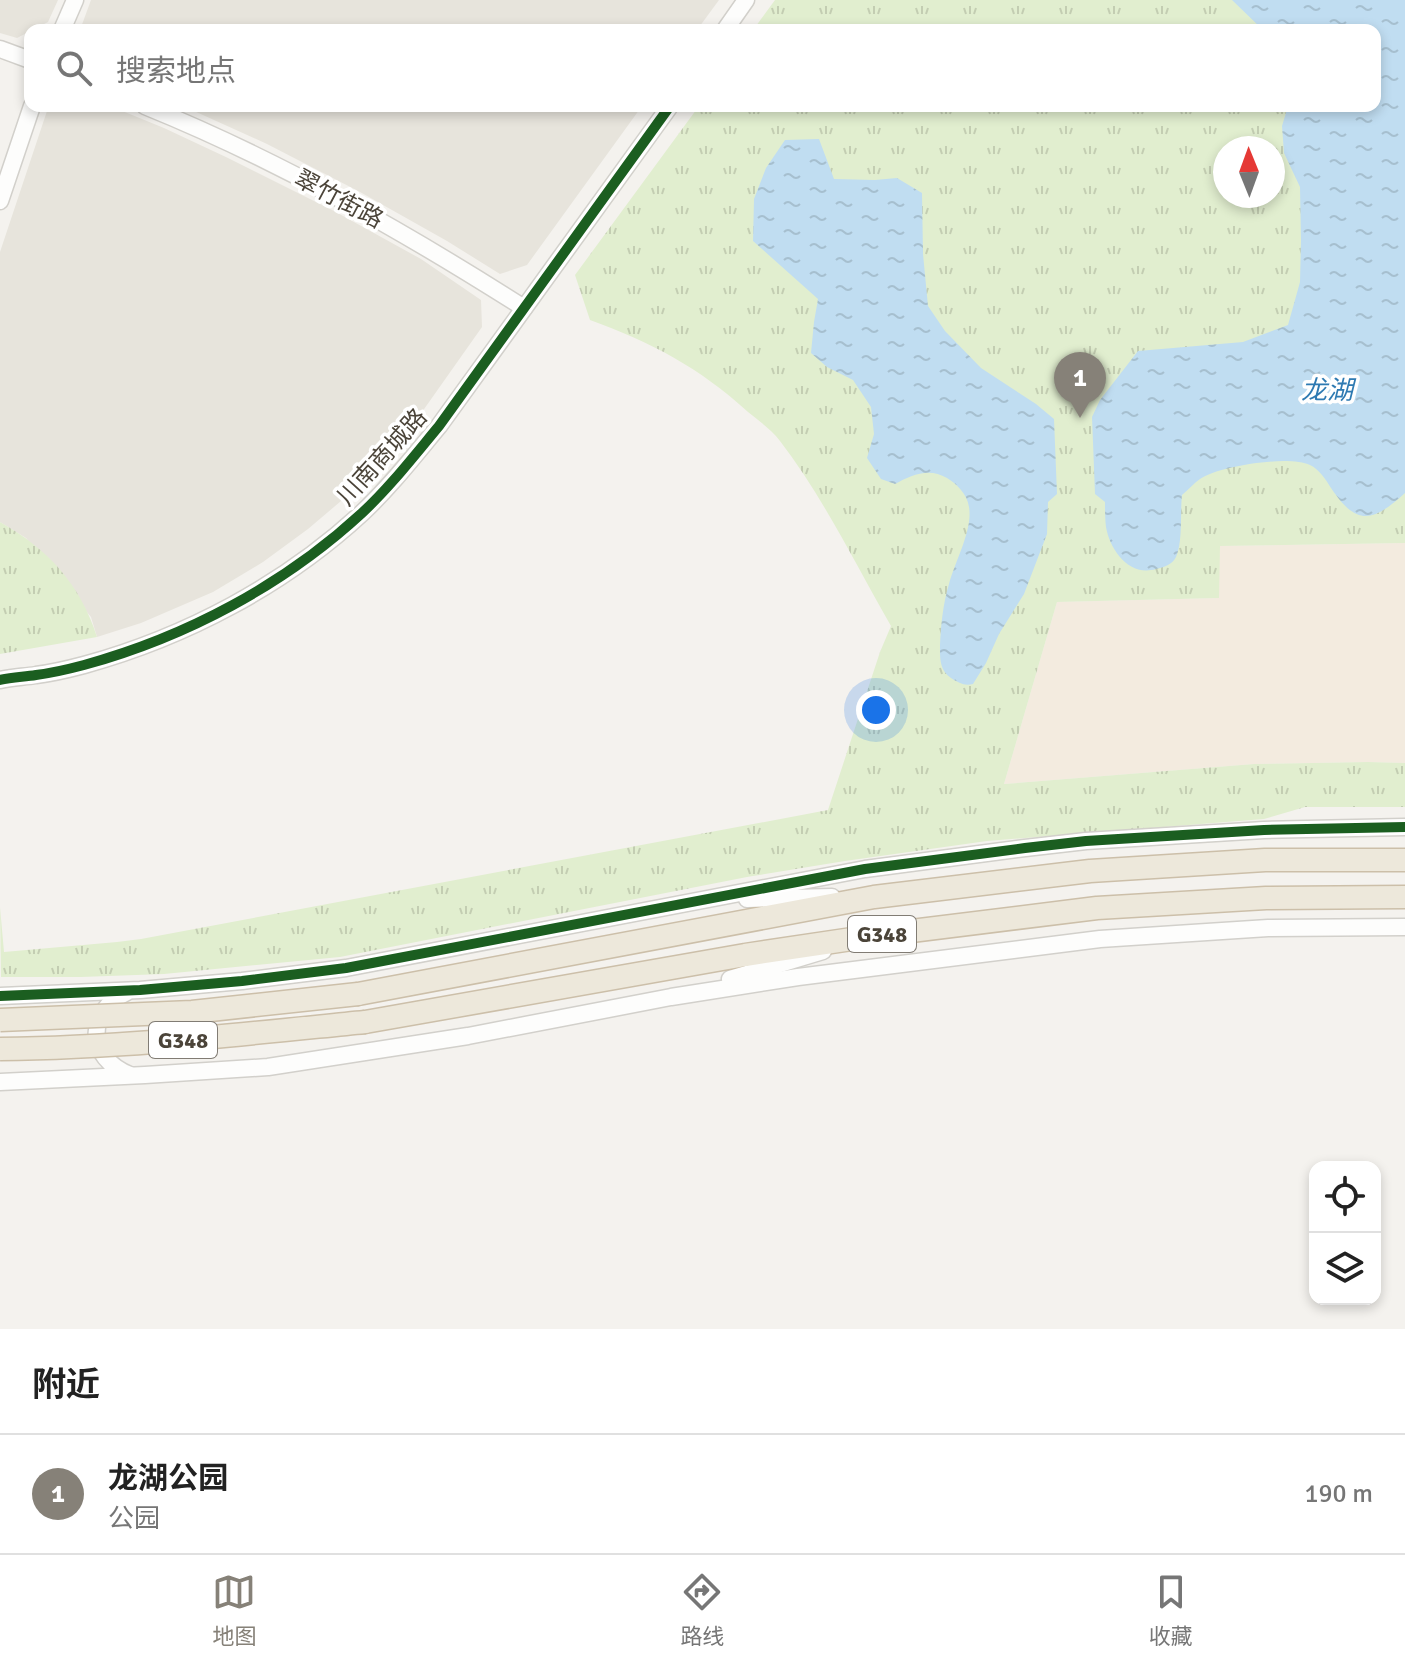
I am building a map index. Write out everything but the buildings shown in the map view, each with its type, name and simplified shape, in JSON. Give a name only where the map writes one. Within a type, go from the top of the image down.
[{"type":"highway","name":"G348","points":[[0,1020],[192,1012],[358,994],[874,897],[1090,871],[1265,860],[1405,860]]},
{"type":"highway","name":"G348","points":[[0,1049],[197,1039],[365,1022],[745,955],[1097,908],[1266,898],[1405,897]]},
{"type":"street","points":[[65,24],[75,0]]},
{"type":"street","points":[[729,24],[746,0]]},
{"type":"street","points":[[0,49],[24,58]]},
{"type":"street","points":[[0,201],[30,112]]},
{"type":"street","name":"翠竹街路","points":[[158,112],[351,204],[524,308]]},
{"type":"street","name":"川南商城路","points":[[1,679],[82,665],[135,649],[182,630],[229,607],[319,550],[362,513],[399,475],[472,382],[666,112]]},
{"type":"street","points":[[0,996],[140,990],[346,968],[865,869],[1086,841],[1264,830],[1405,827]]},
{"type":"street","points":[[699,899],[874,897]]},
{"type":"street","points":[[0,1082],[268,1067],[468,1036],[671,997],[826,973],[1100,939],[1268,928],[1405,927]]},
{"type":"street","points":[[671,997],[879,935]]},
{"type":"street","points":[[140,990],[126,992],[104,1008],[96,1035],[106,1061],[117,1070],[130,1075],[145,1075]]},
{"type":"shaded area","points":[[0,0],[58,0],[48,22],[24,24],[24,34],[17,38],[0,33]]},
{"type":"shaded area","points":[[91,0],[719,0],[701,24],[82,24]]},
{"type":"shaded area","points":[[47,112],[125,112],[228,158],[421,259],[481,300],[482,327],[387,456],[354,490],[308,529],[263,562],[213,592],[141,623],[97,637],[91,617],[26,538],[0,522],[0,252]]},
{"type":"shaded area","points":[[196,112],[638,112],[527,265],[500,274],[360,192]]},
{"type":"shaded area","points":[[1405,543],[1405,763],[1254,764],[1004,784],[1057,602],[1219,598],[1219,546]]},
{"type":"green space","points":[[775,0],[1405,0],[1405,543],[1220,546],[1219,598],[1057,602],[1004,784],[1254,764],[1405,763],[1405,807],[1305,807],[1264,819],[987,841],[845,861],[747,877],[340,957],[164,974],[1,977],[0,907],[4,952],[117,942],[828,810],[891,626],[825,508],[777,437],[693,369],[634,337],[590,320],[575,275],[695,112],[1381,112],[1381,24],[757,24]]},
{"type":"green space","points":[[0,522],[33,544],[60,570],[81,600],[97,637],[0,654]]},
{"type":"water","name":"龙湖","points":[[1232,0],[1405,0],[1405,493],[1384,510],[1366,516],[1357,514],[1340,501],[1322,475],[1310,465],[1286,461],[1254,463],[1222,470],[1200,479],[1182,495],[1180,543],[1174,560],[1156,569],[1137,569],[1116,553],[1106,527],[1105,502],[1095,494],[1092,417],[1100,400],[1138,351],[1243,342],[1288,325],[1300,282],[1301,241],[1300,187],[1285,155],[1283,136],[1286,112],[1381,112],[1381,24],[1257,24]]},
{"type":"water","points":[[819,139],[834,179],[897,178],[922,193],[928,306],[945,331],[981,368],[1054,419],[1057,494],[1048,502],[1047,534],[1024,594],[973,684],[962,684],[947,675],[940,654],[945,599],[970,516],[966,498],[951,480],[934,473],[914,475],[895,484],[881,479],[867,458],[874,434],[871,407],[853,380],[827,367],[811,353],[818,299],[753,241],[754,199],[766,168],[785,140]]},
{"type":"cycle path","points":[[0,680],[78,666],[160,640],[232,606],[332,539],[382,493],[439,426],[666,112]]},
{"type":"cycle path","points":[[0,996],[140,990],[346,968],[865,869],[1025,848],[1264,830],[1405,827]]},
{"type":"place","name":"龙湖公园","points":[[1080,418]]}]
